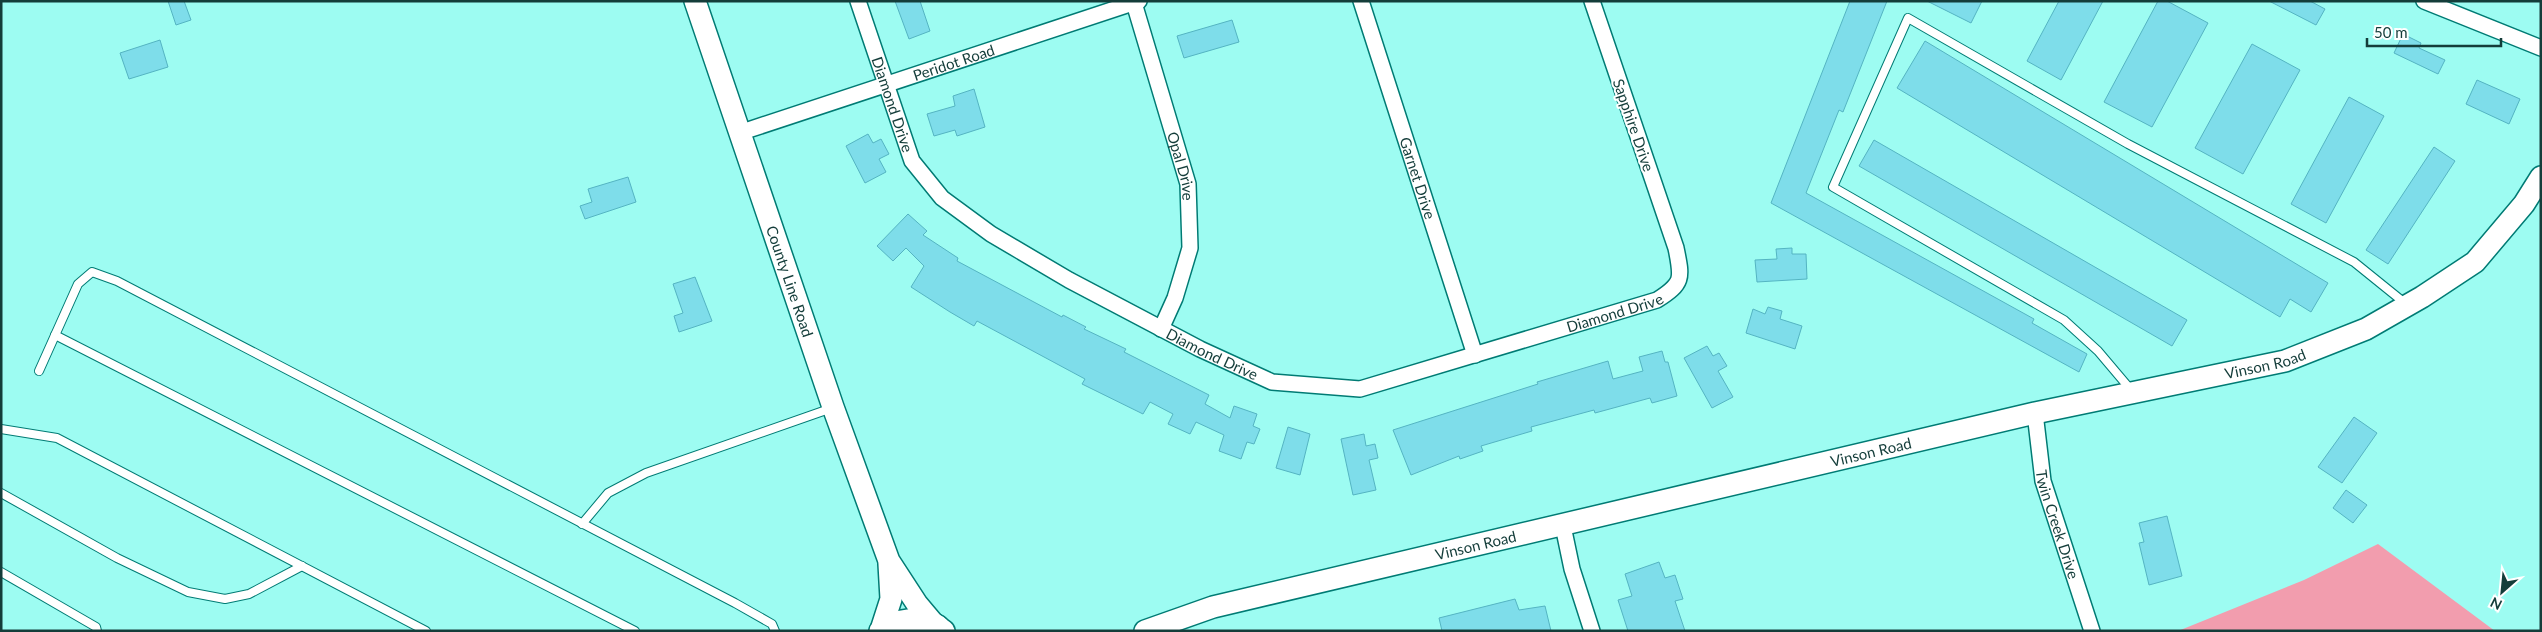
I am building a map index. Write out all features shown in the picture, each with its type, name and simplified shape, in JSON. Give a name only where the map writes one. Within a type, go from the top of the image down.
[{"type":"street","name":"County Line Road","points":[[695,1],[833,408],[889,561]]},
{"type":"street","name":"Diamond Drive","points":[[858,1],[888,84],[912,161],[942,198],[991,234],[1069,280],[1161,329],[1272,382],[1360,389],[1657,300],[1675,288],[1681,273],[1676,248]]},
{"type":"street","name":"Garnet Drive","points":[[1361,1],[1475,355]]},
{"type":"street","name":"Sapphire Drive","points":[[1592,1],[1676,248]]},
{"type":"street","points":[[2424,1],[2541,48]]},
{"type":"street","name":"Peridot Road","points":[[740,133],[1137,2]]},
{"type":"street","name":"Opal Drive","points":[[1137,2],[1188,184],[1190,248],[1175,298],[1161,329]]},
{"type":"street","name":"Vinson Road","points":[[1145,631],[1213,608],[2035,414],[2285,362],[2366,328],[2407,305],[2475,262],[2524,204],[2541,177]]},
{"type":"street","name":"Twin Creek Drive","points":[[2035,414],[2043,481],[2092,631]]},
{"type":"street","points":[[1563,526],[1572,569],[1592,631]]},
{"type":"street","points":[[889,561],[917,604],[938,627]]},
{"type":"street","points":[[881,631],[891,599],[889,561]]},
{"type":"street","points":[[881,631],[896,622],[907,620],[938,627]]},
{"type":"lane","points":[[2133,393],[2098,351],[2064,320],[1833,186],[1908,18],[2128,144],[2354,262],[2407,305]]},
{"type":"lane","points":[[39,371],[78,284],[92,272],[117,281],[582,524],[772,624],[775,631]]},
{"type":"lane","points":[[55,335],[635,631]]},
{"type":"lane","points":[[582,524],[608,494],[646,473],[833,408]]},
{"type":"lane","points":[[1,429],[57,438],[426,631]]},
{"type":"lane","points":[[1,493],[117,558],[188,592],[225,598],[249,594],[302,566]]},
{"type":"lane","points":[[1,572],[96,627],[97,631]]},
{"type":"shaded area","points":[[2378,544],[2495,631],[2178,631],[2304,580]]},
{"type":"building","points":[[168,1],[184,1],[191,20],[176,25]]},
{"type":"building","points":[[895,1],[920,1],[930,31],[909,39]]},
{"type":"building","points":[[1850,1],[1887,1],[1843,112],[1839,110],[1806,193],[2034,319],[2032,323],[2087,354],[2079,372],[1771,203]]},
{"type":"building","points":[[1927,1],[1982,1],[1971,23]]},
{"type":"building","points":[[2059,1],[2103,1],[2061,80],[2027,61]]},
{"type":"building","points":[[2158,1],[2167,1],[2208,23],[2152,127],[2104,102]]},
{"type":"building","points":[[2269,1],[2310,1],[2325,9],[2316,25]]},
{"type":"building","points":[[1232,20],[1239,42],[1184,58],[1177,36]]},
{"type":"building","points":[[2403,34],[2421,43],[2419,48],[2445,60],[2438,74],[2394,53]]},
{"type":"building","points":[[160,40],[168,67],[129,79],[120,53]]},
{"type":"building","points":[[1925,41],[2328,283],[2311,312],[2290,299],[2280,317],[1897,88]]},
{"type":"building","points":[[2252,44],[2300,70],[2243,174],[2195,148]]},
{"type":"building","points":[[2477,80],[2520,99],[2509,124],[2466,104]]},
{"type":"building","points":[[974,89],[985,127],[957,136],[955,130],[934,136],[927,114],[955,106],[953,96]]},
{"type":"building","points":[[2349,97],[2384,116],[2326,223],[2291,204]]},
{"type":"building","points":[[868,134],[873,143],[881,139],[889,154],[879,159],[886,172],[865,183],[846,146]]},
{"type":"building","points":[[1874,140],[2187,320],[2172,346],[1859,166]]},
{"type":"building","points":[[2434,147],[2455,161],[2388,264],[2366,250]]},
{"type":"building","points":[[628,177],[636,202],[585,219],[580,206],[592,202],[588,189]]},
{"type":"building","points":[[908,214],[927,231],[923,235],[958,258],[957,261],[1062,317],[1063,315],[1086,327],[1084,329],[1126,349],[1124,352],[1209,395],[1205,404],[1230,418],[1234,406],[1257,414],[1253,426],[1260,429],[1254,444],[1247,442],[1241,459],[1219,451],[1224,435],[1196,422],[1190,434],[1168,424],[1173,414],[1150,402],[1143,414],[1082,384],[1085,379],[977,321],[974,326],[911,287],[924,266],[906,248],[893,261],[877,246]]},
{"type":"building","points":[[1792,248],[1792,254],[1806,254],[1807,279],[1757,282],[1755,260],[1777,259],[1776,249]]},
{"type":"building","points":[[695,277],[712,321],[679,332],[674,316],[683,313],[673,284]]},
{"type":"building","points":[[1768,307],[1782,311],[1780,319],[1802,326],[1795,349],[1746,333],[1753,309],[1765,314]]},
{"type":"building","points":[[1707,346],[1713,356],[1719,353],[1727,366],[1718,371],[1733,397],[1712,408],[1684,358]]},
{"type":"building","points":[[1662,351],[1665,362],[1668,362],[1677,396],[1652,403],[1650,398],[1595,413],[1594,410],[1531,427],[1532,431],[1481,446],[1483,451],[1460,459],[1459,456],[1411,475],[1393,430],[1538,384],[1537,382],[1608,361],[1613,379],[1643,371],[1639,357]]},
{"type":"building","points":[[2354,417],[2377,433],[2342,483],[2318,467]]},
{"type":"building","points":[[1288,427],[1310,434],[1300,475],[1276,468]]},
{"type":"building","points":[[1364,434],[1366,446],[1375,444],[1378,458],[1369,460],[1376,490],[1353,495],[1341,439]]},
{"type":"building","points":[[2346,490],[2367,505],[2353,523],[2333,508]]},
{"type":"building","points":[[2167,516],[2182,576],[2149,585],[2139,543],[2144,542],[2139,523]]},
{"type":"building","points":[[1659,562],[1665,578],[1675,575],[1683,599],[1675,601],[1685,631],[1628,631],[1618,600],[1632,596],[1625,574]]},
{"type":"building","points":[[1515,599],[1519,610],[1545,606],[1551,631],[1442,631],[1439,618]]}]
